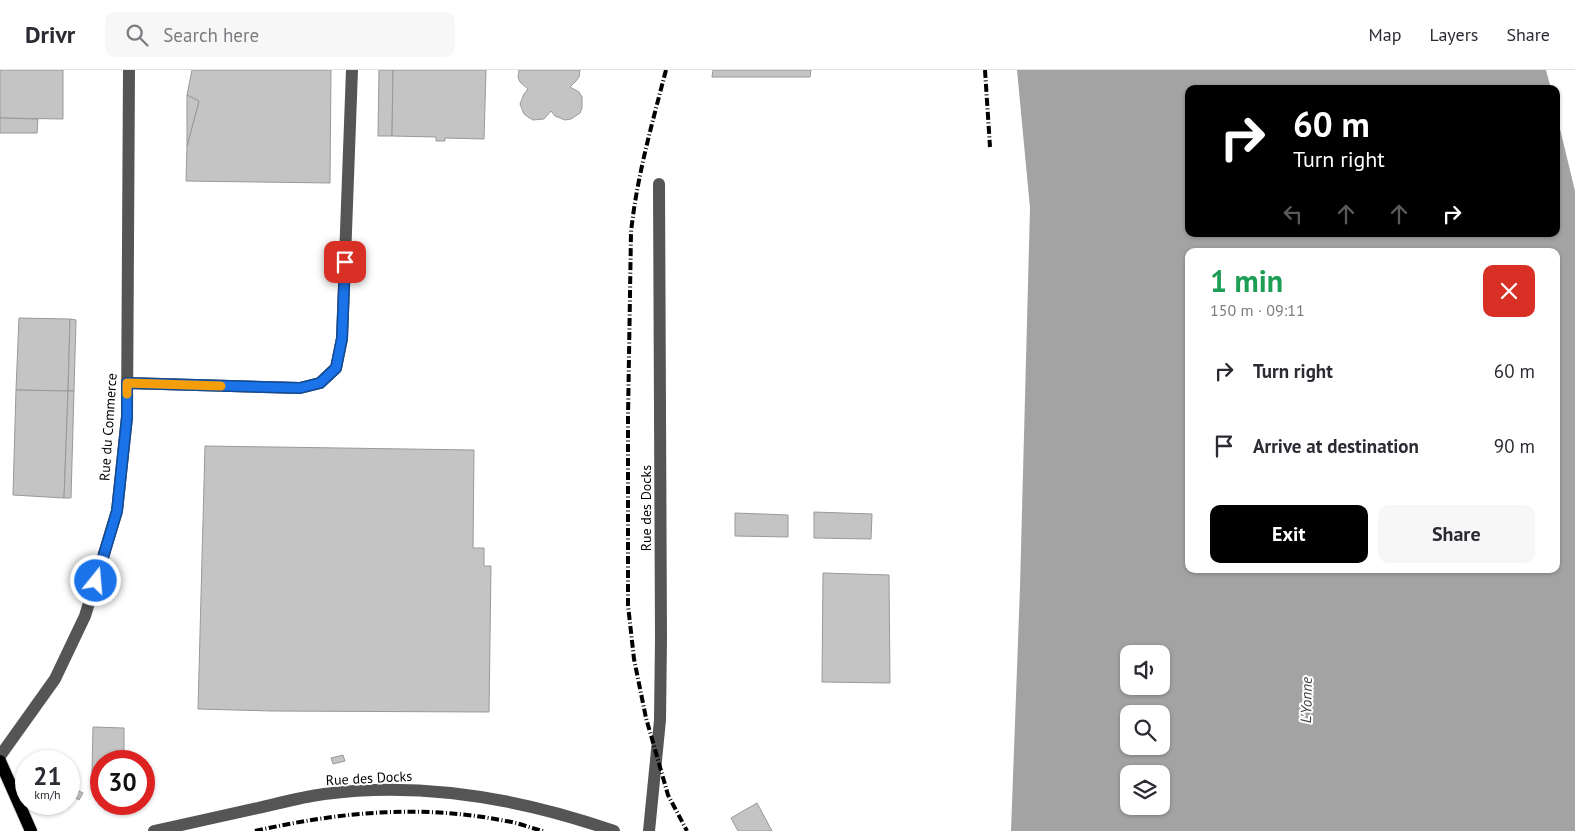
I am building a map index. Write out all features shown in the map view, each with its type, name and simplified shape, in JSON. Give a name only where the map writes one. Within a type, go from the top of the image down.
[{"type":"main road","points":[[0,761],[31,831]]},
{"type":"street","name":"Rue du Commerce","points":[[0,756],[55,679],[85,616],[117,511],[127,417],[129,70]]},
{"type":"street","points":[[127,383],[300,388],[320,383],[336,368],[342,338],[352,70]]},
{"type":"street","name":"Rue des Docks","points":[[649,831],[660,720],[662,640],[659,184]]},
{"type":"street","name":"Rue des Docks","points":[[154,831],[324,794],[386,790],[426,791],[505,801],[580,819],[614,831]]},
{"type":"water","name":"L'Yonne","points":[[1017,70],[1546,70],[1550,85],[1185,85],[1185,237],[1560,237],[1560,129],[1575,191],[1575,831],[1011,831],[1020,587],[1030,208]]},
{"type":"building","points":[[0,70],[63,70],[63,119],[0,118]]},
{"type":"building","points":[[192,70],[331,70],[330,183],[186,181],[187,146],[199,101],[187,95]]},
{"type":"building","points":[[379,70],[393,70],[392,136],[378,136]]},
{"type":"building","points":[[393,70],[486,70],[484,139],[445,138],[445,141],[436,141],[436,137],[392,136]]},
{"type":"building","points":[[519,70],[580,70],[579,77],[570,87],[579,92],[582,97],[580,113],[571,119],[565,120],[555,116],[551,111],[544,119],[533,120],[528,117],[524,114],[520,104],[528,89],[520,82],[518,77]]},
{"type":"building","points":[[713,70],[811,70],[810,77],[712,77]]},
{"type":"building","points":[[187,95],[199,101],[187,146]]},
{"type":"building","points":[[0,118],[38,119],[37,133],[0,133]]},
{"type":"building","points":[[19,318],[70,319],[68,391],[16,390]]},
{"type":"building","points":[[70,319],[76,320],[74,391],[68,391]]},
{"type":"building","points":[[16,390],[68,391],[64,498],[13,495]]},
{"type":"building","points":[[68,391],[74,391],[71,498],[64,498]]},
{"type":"building","points":[[205,446],[474,450],[473,548],[484,548],[484,566],[491,566],[489,712],[198,709]]},
{"type":"building","points":[[814,512],[872,514],[871,539],[814,538]]},
{"type":"building","points":[[735,513],[788,515],[788,537],[735,536]]},
{"type":"building","points":[[823,573],[889,575],[890,683],[822,682]]},
{"type":"building","points":[[93,727],[124,728],[124,750],[92,750]]},
{"type":"building","points":[[343,755],[345,761],[333,764],[331,758]]},
{"type":"building","points":[[757,803],[772,831],[738,831],[731,818]]},
{"type":"railway","points":[[666,70],[641,170],[631,232],[628,418],[628,605],[634,659],[646,718],[668,795],[687,831]]},
{"type":"railway","points":[[985,70],[990,147]]},
{"type":"railway","points":[[255,831],[287,824],[349,815],[411,812],[474,816],[511,822],[543,831]]},
{"type":"slow traffic","points":[[127,394],[127,383],[221,386]]},
{"type":"route","points":[[96,581],[117,511],[127,417],[127,383],[300,388],[320,383],[336,368],[342,338],[345,262]]}]
